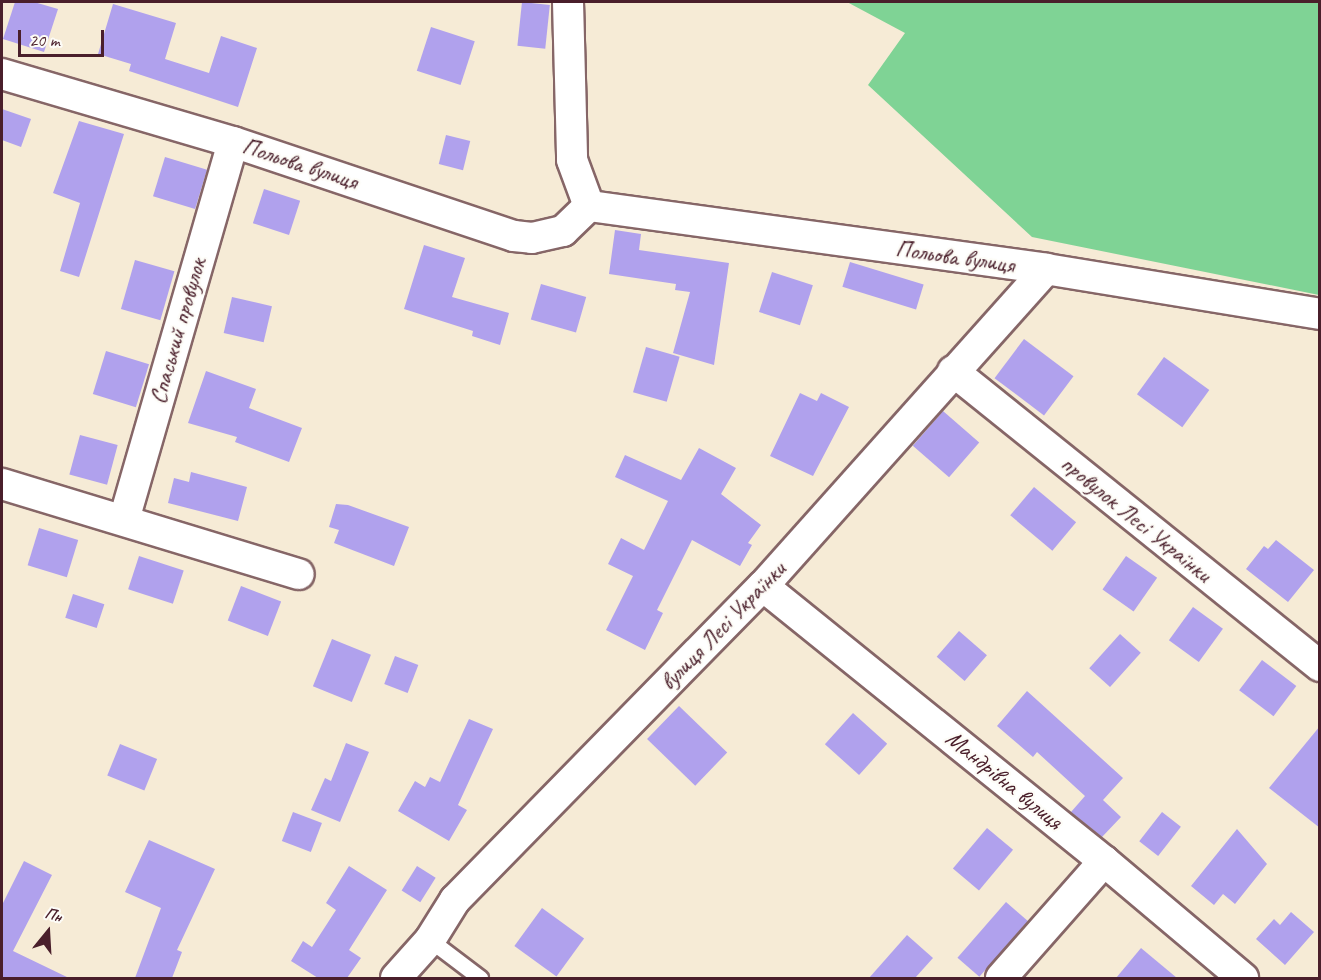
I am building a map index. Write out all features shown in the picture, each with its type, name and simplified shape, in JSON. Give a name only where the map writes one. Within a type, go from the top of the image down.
[{"type":"street","points":[[568,2],[572,160],[590,206]]},
{"type":"street","name":"Польова вулиця","points":[[2,74],[233,142],[514,236],[532,238],[563,231],[590,206],[1046,269],[1320,314]]},
{"type":"street","name":"Спаський провулок","points":[[124,520],[233,142]]},
{"type":"street","name":"вулиця Лесі Українки","points":[[396,978],[430,940],[455,900],[763,586],[1046,269]]},
{"type":"street","name":"провулок Лесі Українки","points":[[953,371],[1320,666]]},
{"type":"street","points":[[2,484],[299,574]]},
{"type":"street","name":"Мандрівна вулиця","points":[[763,586],[1104,861],[1243,978]]},
{"type":"street","points":[[1001,978],[1104,861]]},
{"type":"lane","points":[[430,940],[480,978]]},
{"type":"green space","points":[[847,2],[1319,2],[1319,295],[1032,237],[868,85],[905,33]]},
{"type":"building","points":[[15,2],[34,2],[58,9],[44,52],[3,39]]},
{"type":"building","points":[[522,2],[550,5],[545,49],[517,46]]},
{"type":"building","points":[[113,4],[176,23],[165,59],[209,73],[221,36],[257,48],[238,107],[129,71],[131,64],[98,54]]},
{"type":"building","points":[[431,27],[475,41],[461,85],[417,71]]},
{"type":"building","points":[[2,109],[31,119],[21,147],[2,140]]},
{"type":"building","points":[[79,121],[124,134],[79,277],[60,271],[80,203],[53,193]]},
{"type":"building","points":[[446,135],[470,141],[463,170],[439,164]]},
{"type":"building","points":[[165,157],[207,170],[195,209],[153,196]]},
{"type":"building","points":[[264,189],[300,201],[289,235],[253,223]]},
{"type":"building","points":[[615,230],[641,234],[639,250],[729,263],[714,365],[673,353],[690,292],[675,290],[676,284],[609,274]]},
{"type":"building","points":[[424,245],[465,258],[452,297],[509,313],[500,345],[472,336],[473,331],[404,309]]},
{"type":"building","points":[[135,260],[174,271],[160,320],[121,309]]},
{"type":"building","points":[[850,262],[924,285],[916,309],[842,287]]},
{"type":"building","points":[[772,272],[813,285],[800,325],[759,312]]},
{"type":"building","points":[[541,284],[586,297],[576,333],[531,320]]},
{"type":"building","points":[[232,297],[272,306],[264,342],[224,333]]},
{"type":"building","points":[[1024,339],[1074,376],[1044,415],[995,378]]},
{"type":"building","points":[[646,347],[680,357],[667,402],[633,392]]},
{"type":"building","points":[[106,351],[149,364],[136,407],[93,394]]},
{"type":"building","points":[[1164,357],[1209,390],[1182,427],[1137,394]]},
{"type":"building","points":[[206,371],[256,389],[249,408],[302,428],[289,462],[235,442],[237,437],[188,423]]},
{"type":"building","points":[[800,393],[817,401],[821,393],[849,407],[813,476],[770,456]]},
{"type":"building","points":[[943,411],[979,442],[949,477],[913,446]]},
{"type":"building","points":[[80,435],[118,445],[107,485],[69,475]]},
{"type":"building","points":[[699,448],[736,468],[721,494],[761,525],[748,543],[752,545],[740,566],[692,540],[657,610],[663,613],[645,650],[606,630],[633,576],[608,564],[621,538],[644,550],[668,501],[615,477],[625,455],[681,480]]},
{"type":"building","points":[[191,472],[247,487],[238,521],[168,503],[174,478],[189,482]]},
{"type":"building","points":[[1034,487],[1076,522],[1052,551],[1010,515]]},
{"type":"building","points":[[336,504],[348,505],[409,527],[394,566],[334,543],[339,530],[329,527]]},
{"type":"building","points":[[39,528],[78,540],[67,577],[28,565]]},
{"type":"building","points":[[1276,540],[1314,570],[1288,602],[1246,569],[1264,546],[1268,549]]},
{"type":"building","points":[[139,556],[184,571],[173,604],[128,589]]},
{"type":"building","points":[[1126,556],[1157,578],[1134,611],[1102,590]]},
{"type":"building","points":[[241,586],[281,601],[268,636],[228,621]]},
{"type":"building","points":[[73,594],[104,604],[97,628],[65,618]]},
{"type":"building","points":[[1193,607],[1223,629],[1199,662],[1169,640]]},
{"type":"building","points":[[959,631],[987,655],[965,681],[937,657]]},
{"type":"building","points":[[1120,634],[1141,653],[1110,687],[1089,668]]},
{"type":"building","points":[[332,639],[371,655],[352,702],[313,686]]},
{"type":"building","points":[[395,656],[418,665],[408,693],[384,684]]},
{"type":"building","points":[[1262,660],[1296,686],[1273,716],[1239,690]]},
{"type":"building","points":[[1027,691],[1123,778],[1103,800],[1121,817],[1102,837],[1071,812],[1085,796],[1037,752],[1033,757],[997,726]]},
{"type":"building","points":[[679,706],[727,753],[695,786],[647,739]]},
{"type":"building","points":[[853,713],[887,744],[859,775],[825,744]]},
{"type":"building","points":[[469,719],[493,729],[458,805],[467,810],[449,841],[398,811],[415,781],[425,787],[430,777],[440,782]]},
{"type":"building","points":[[1320,726],[1320,828],[1269,788]]},
{"type":"building","points":[[346,743],[369,752],[340,822],[311,810],[325,778],[331,781]]},
{"type":"building","points":[[120,744],[157,759],[144,791],[107,776]]},
{"type":"building","points":[[293,812],[322,823],[311,852],[282,841]]},
{"type":"building","points":[[1162,812],[1181,827],[1158,856],[1139,841]]},
{"type":"building","points":[[987,828],[1013,850],[979,890],[953,869]]},
{"type":"building","points":[[1237,829],[1267,864],[1235,904],[1223,894],[1214,905],[1191,886]]},
{"type":"building","points":[[149,840],[215,869],[177,950],[182,952],[172,978],[135,978],[161,908],[125,892]]},
{"type":"building","points":[[24,861],[52,875],[13,951],[69,978],[2,978],[2,905]]},
{"type":"building","points":[[349,866],[387,890],[349,950],[361,958],[347,978],[318,978],[291,961],[303,941],[312,947],[336,910],[326,903]]},
{"type":"building","points":[[417,866],[436,878],[420,902],[402,891]]},
{"type":"building","points":[[1006,902],[1028,921],[979,977],[957,958]]},
{"type":"building","points":[[542,908],[584,939],[556,977],[514,946]]},
{"type":"building","points":[[1291,912],[1314,932],[1285,965],[1256,939],[1274,919],[1280,925]]},
{"type":"building","points":[[907,935],[933,958],[915,978],[869,978]]},
{"type":"building","points":[[1141,948],[1177,978],[1116,978]]}]
